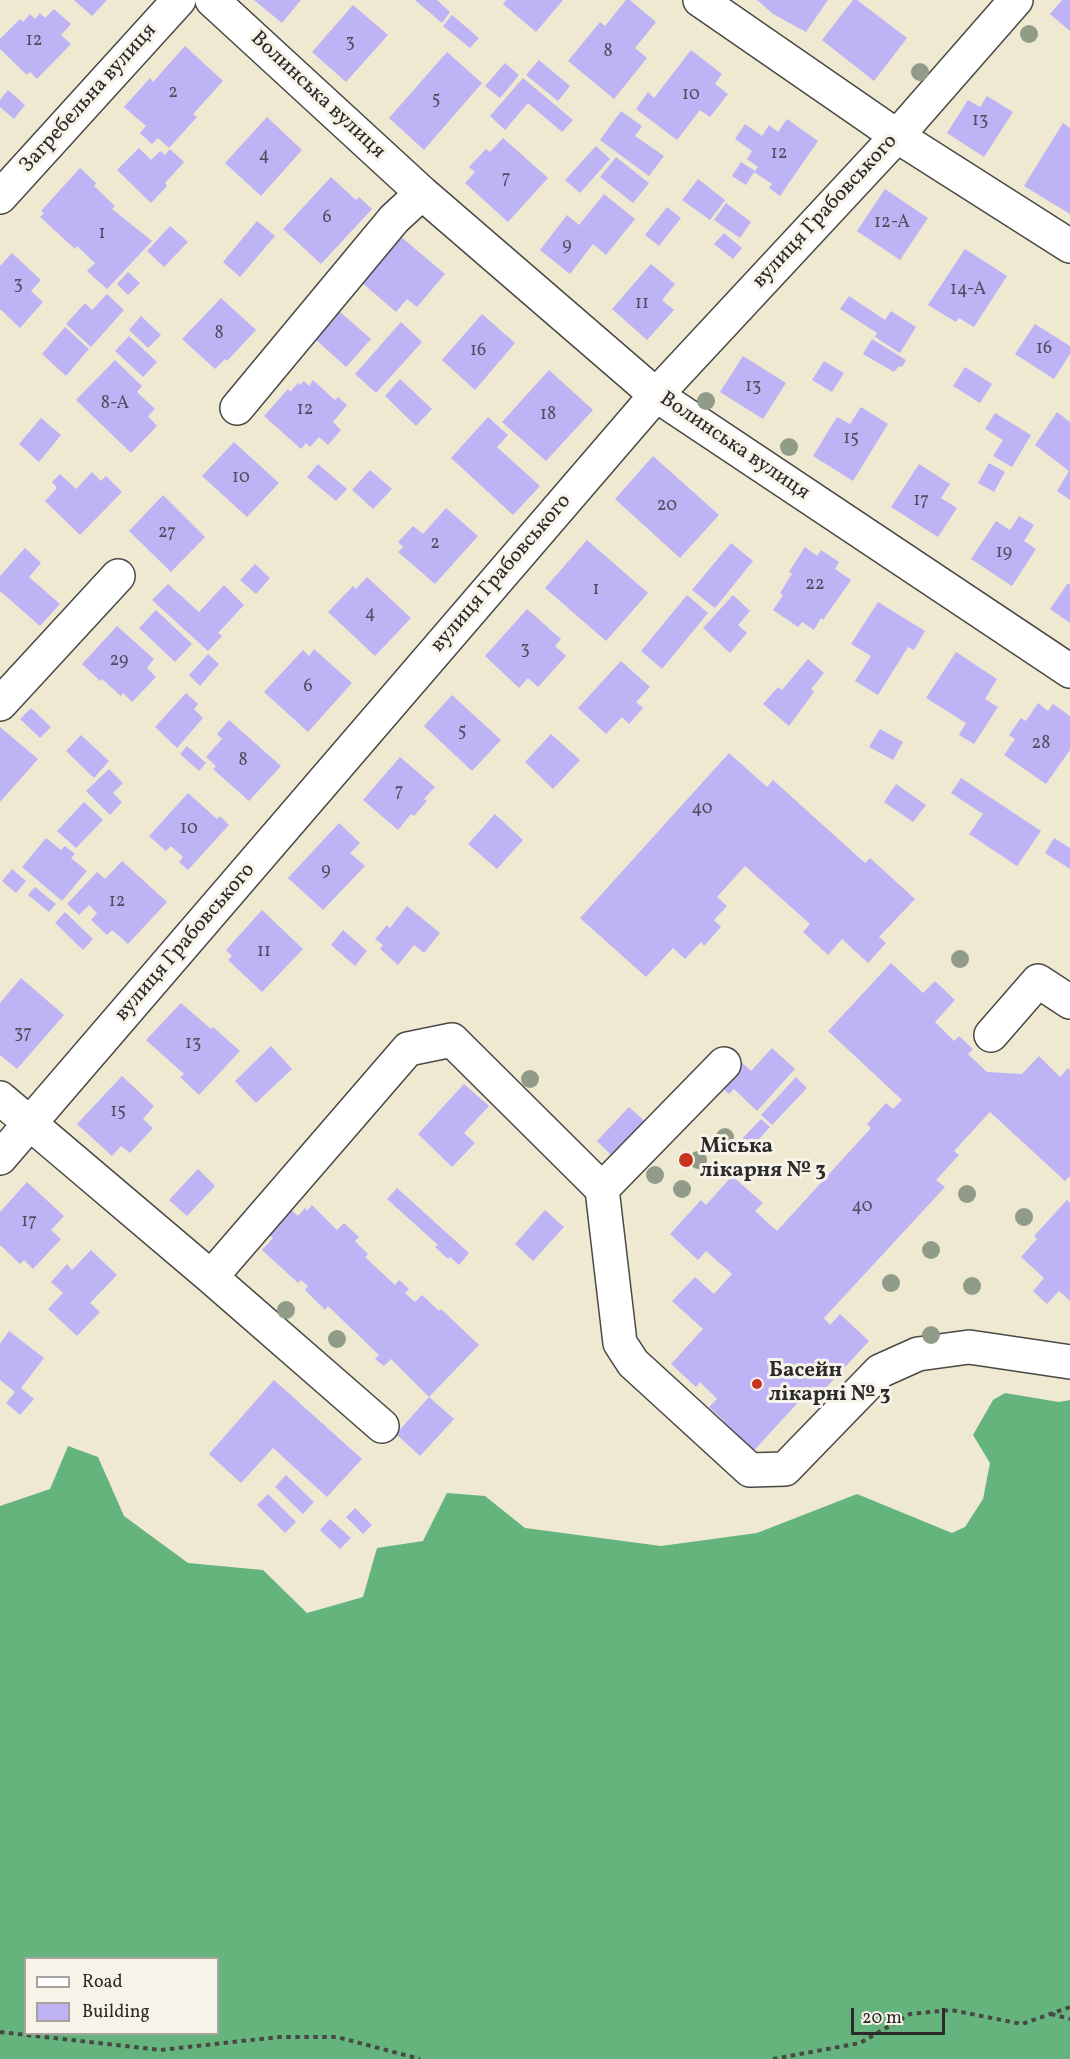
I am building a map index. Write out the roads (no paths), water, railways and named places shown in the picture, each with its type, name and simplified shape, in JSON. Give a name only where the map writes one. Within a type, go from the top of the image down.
[{"type":"street","name":"Загребельна вулиця","points":[[0,197],[179,0]]},
{"type":"street","name":"Волинська вулиця","points":[[212,0],[422,193],[656,395],[1070,671]]},
{"type":"street","points":[[700,0],[897,136],[1070,246]]},
{"type":"street","name":"вулиця Грабовського","points":[[0,1158],[656,395],[897,136],[1016,0]]},
{"type":"street","points":[[237,408],[394,219],[422,193]]},
{"type":"street","points":[[0,704],[118,576]]},
{"type":"street","points":[[991,1035],[1038,981],[1070,1002]]},
{"type":"street","points":[[211,1277],[408,1049],[452,1040],[602,1189],[620,1343],[633,1363],[750,1470],[785,1469],[880,1371],[918,1354],[969,1347],[1070,1362]]},
{"type":"street","points":[[602,1189],[724,1064]]},
{"type":"street","points":[[0,1098],[382,1426]]},
{"type":"place","name":"Міська лікарня № 3","points":[[686,1160]]},
{"type":"place","name":"Басейн лікарні № 3","points":[[757,1384]]}]
